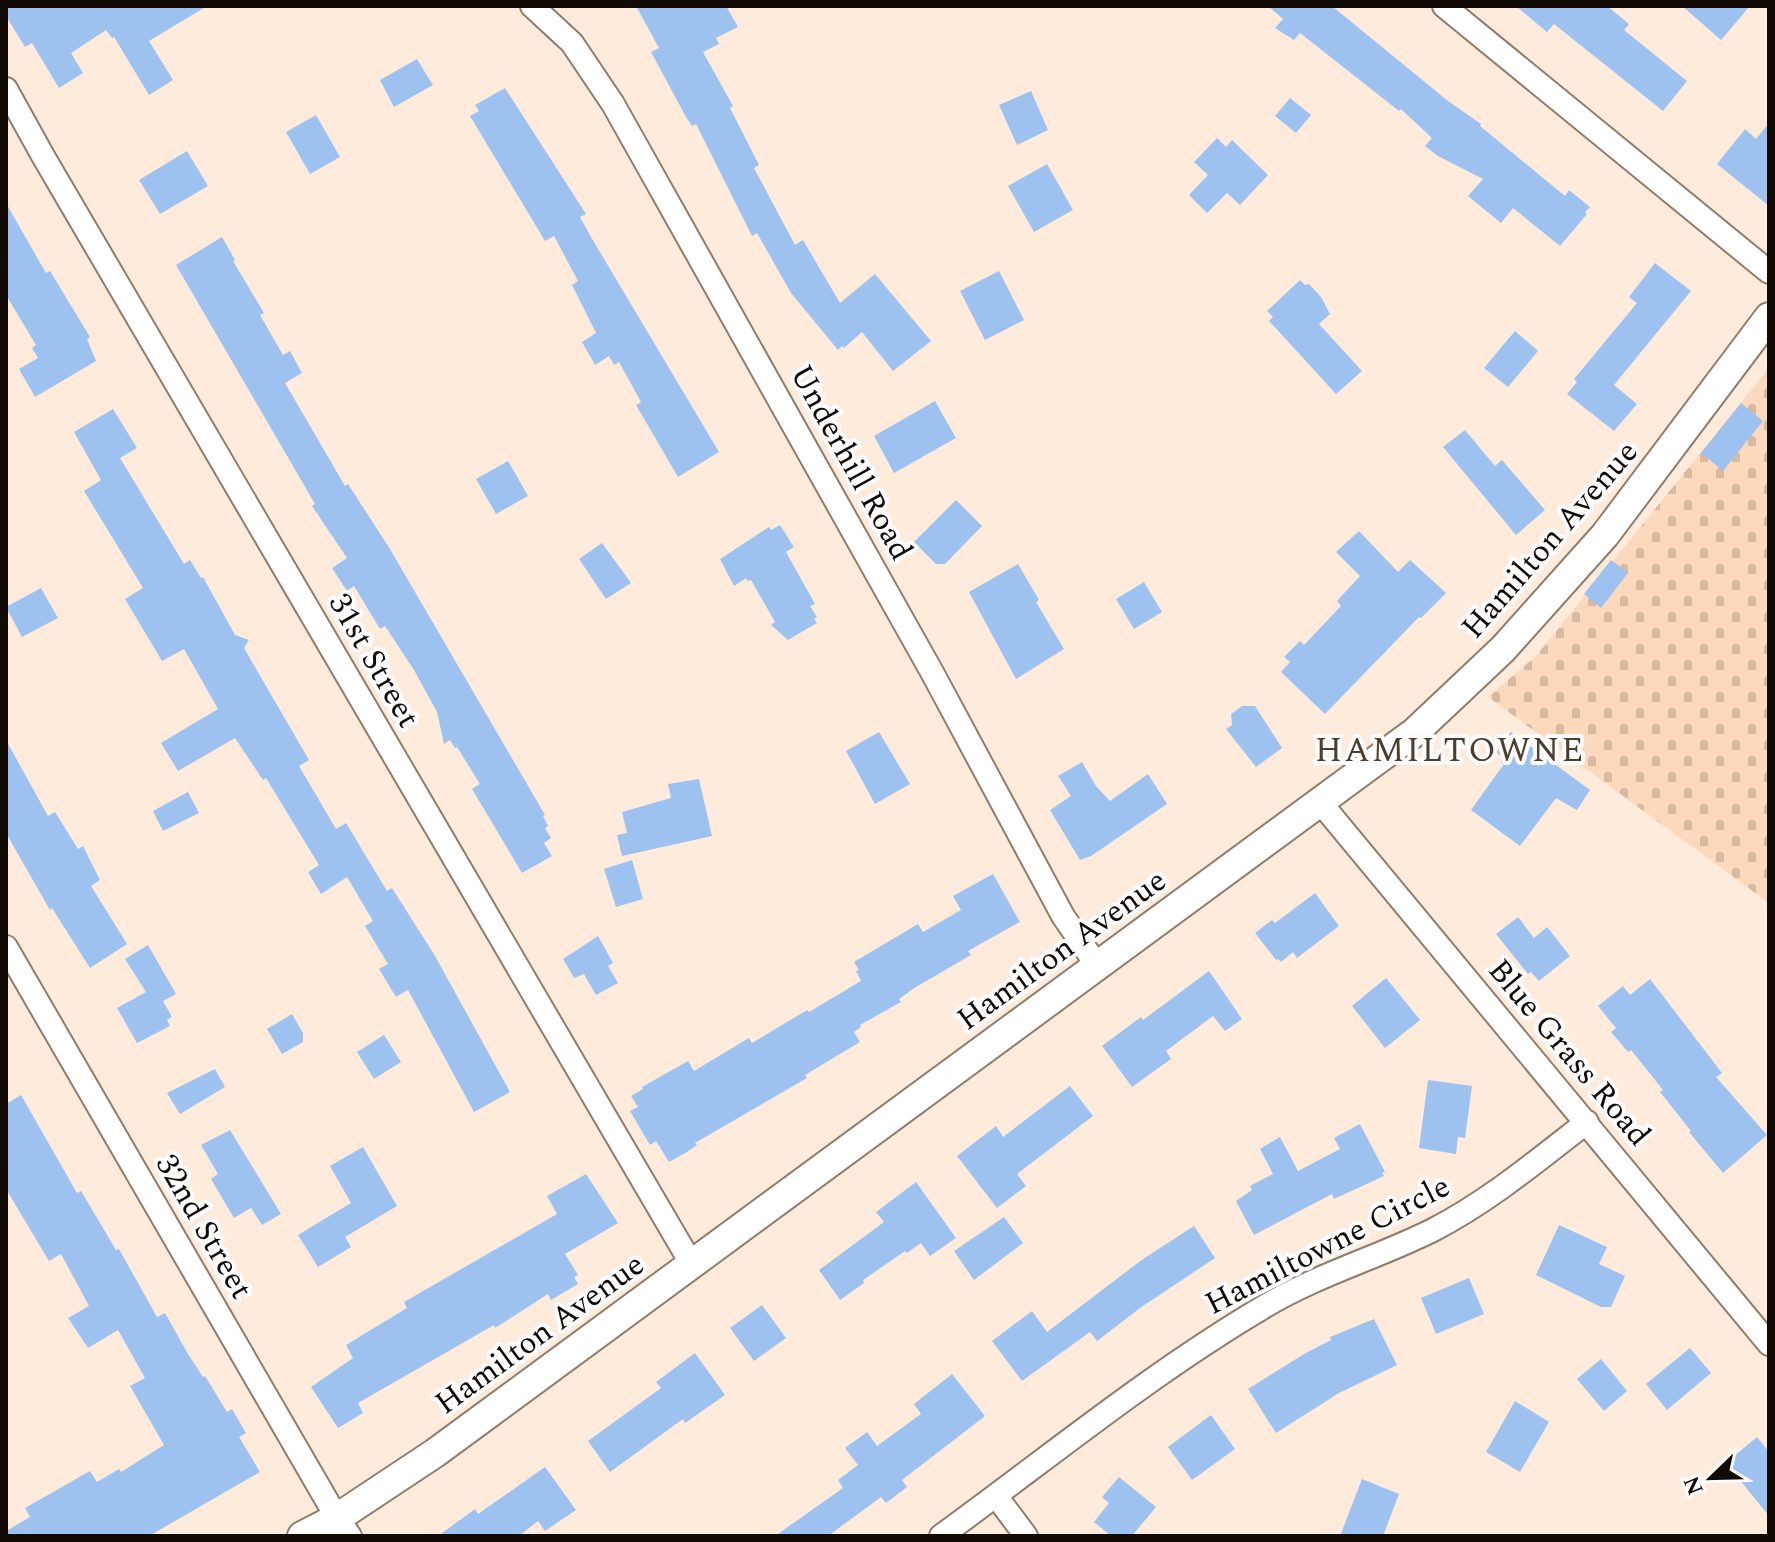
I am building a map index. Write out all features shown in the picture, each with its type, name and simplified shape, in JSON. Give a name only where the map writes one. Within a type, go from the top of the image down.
[{"type":"street","name":"Underhill Road","points":[[532,6],[572,43],[620,117],[933,674],[1063,916],[1096,964]]},
{"type":"street","points":[[1444,6],[1769,272]]},
{"type":"street","name":"31st Street","points":[[6,89],[691,1263]]},
{"type":"street","name":"Hamilton Avenue","points":[[302,1536],[343,1527],[435,1453],[691,1263],[1415,732],[1503,649],[1605,535],[1769,317]]},
{"type":"street","name":"Blue Grass Road","points":[[1320,802],[1769,1344]]},
{"type":"street","name":"32nd Street","points":[[6,947],[343,1527]]},
{"type":"street","name":"Hamiltowne Circle","points":[[941,1536],[1189,1353],[1279,1297],[1404,1244],[1457,1217],[1587,1122]]},
{"type":"street","points":[[996,1496],[1026,1536]]},
{"type":"green space","points":[[1769,368],[1769,903],[1488,697],[1537,655]]},
{"type":"building","points":[[6,6],[207,6],[149,41],[173,80],[149,95],[114,37],[106,30],[71,53],[83,73],[59,88],[32,43],[25,47],[6,16]]},
{"type":"building","points":[[636,6],[726,6],[738,27],[716,38],[719,44],[703,52],[733,106],[730,108],[759,165],[754,168],[795,245],[803,240],[840,303],[875,274],[931,341],[893,371],[862,332],[838,350],[791,293],[757,233],[752,236],[696,124],[692,126],[686,117],[651,52],[659,48]]},
{"type":"building","points":[[1268,6],[1332,6],[1448,101],[1481,124],[1565,196],[1569,190],[1590,207],[1585,212],[1587,214],[1560,246],[1513,208],[1501,223],[1468,196],[1483,179],[1425,146],[1432,138],[1401,109],[1399,111],[1300,33],[1294,40],[1275,28],[1283,19]]},
{"type":"building","points":[[1516,6],[1607,6],[1629,24],[1624,30],[1687,81],[1663,111],[1554,24],[1547,32]]},
{"type":"building","points":[[1682,6],[1750,6],[1721,40]]},
{"type":"building","points":[[417,59],[433,85],[394,107],[380,80]]},
{"type":"building","points":[[505,88],[586,214],[580,217],[591,237],[719,452],[678,477],[636,405],[641,402],[619,362],[614,365],[609,356],[595,365],[582,342],[596,333],[572,285],[578,281],[554,236],[545,241],[470,116],[479,111],[475,105]]},
{"type":"building","points":[[1031,91],[1048,130],[1017,145],[999,105]]},
{"type":"building","points":[[1290,98],[1311,115],[1296,133],[1275,116]]},
{"type":"building","points":[[316,115],[340,157],[310,174],[286,132]]},
{"type":"building","points":[[1769,123],[1769,206],[1717,164],[1745,129],[1756,139]]},
{"type":"building","points":[[1217,138],[1226,147],[1232,140],[1268,175],[1240,205],[1227,193],[1207,213],[1189,195],[1208,175],[1194,162]]},
{"type":"building","points":[[187,151],[208,186],[160,214],[139,180]]},
{"type":"building","points":[[1047,164],[1073,210],[1034,232],[1008,186]]},
{"type":"building","points":[[6,203],[46,273],[50,271],[90,337],[87,339],[96,361],[35,397],[19,369],[38,358],[32,348],[36,345],[6,295]]},
{"type":"building","points":[[222,237],[264,313],[260,315],[283,355],[290,351],[302,373],[285,383],[345,486],[348,484],[390,549],[545,815],[548,826],[545,828],[551,838],[544,843],[552,856],[522,873],[472,789],[480,784],[457,747],[450,740],[444,744],[437,712],[414,670],[385,626],[380,629],[354,586],[347,591],[332,568],[347,558],[312,506],[315,504],[176,265]]},
{"type":"building","points":[[1655,263],[1691,291],[1614,385],[1637,404],[1614,431],[1567,394],[1577,382],[1574,379],[1637,303],[1629,297]]},
{"type":"building","points":[[999,271],[1024,320],[985,340],[960,291]]},
{"type":"building","points":[[1300,280],[1305,285],[1309,284],[1321,297],[1330,314],[1319,324],[1362,371],[1336,394],[1269,321],[1273,317],[1267,311]]},
{"type":"building","points":[[1515,331],[1538,351],[1508,387],[1484,368]]},
{"type":"building","points":[[935,401],[956,438],[894,473],[874,436]]},
{"type":"building","points":[[1741,403],[1763,421],[1723,471],[1701,453]]},
{"type":"building","points":[[113,409],[137,448],[120,458],[184,564],[190,560],[203,577],[235,635],[249,640],[244,648],[309,760],[299,766],[336,829],[346,823],[387,891],[392,888],[435,956],[510,1092],[474,1112],[408,990],[396,997],[379,969],[388,964],[365,926],[373,921],[347,877],[321,894],[308,872],[319,865],[266,778],[263,780],[235,738],[178,771],[161,743],[218,709],[184,649],[162,661],[125,599],[143,588],[84,491],[101,480],[74,432]]},
{"type":"building","points":[[1465,430],[1495,466],[1502,460],[1545,510],[1516,535],[1443,447]]},
{"type":"building","points":[[508,461],[528,496],[496,514],[476,479]]},
{"type":"building","points":[[956,500],[982,526],[945,564],[936,564],[914,542]]},
{"type":"building","points":[[780,525],[794,547],[786,552],[815,604],[810,606],[817,617],[814,619],[817,623],[788,640],[771,625],[775,622],[751,580],[746,578],[734,586],[720,559],[769,527],[771,530]]},
{"type":"building","points":[[1359,531],[1398,572],[1410,560],[1446,593],[1325,714],[1281,672],[1290,662],[1284,657],[1300,641],[1304,645],[1341,606],[1337,601],[1360,576],[1336,552]]},
{"type":"building","points":[[602,543],[631,583],[606,599],[579,559]]},
{"type":"building","points":[[1611,560],[1628,573],[1601,608],[1584,594]]},
{"type":"building","points":[[1018,564],[1064,649],[1016,679],[969,592]]},
{"type":"building","points":[[1144,582],[1162,612],[1134,629],[1116,599]]},
{"type":"building","points":[[41,588],[58,618],[22,637],[6,607]]},
{"type":"building","points":[[1242,706],[1255,706],[1282,748],[1256,767],[1226,729],[1232,725],[1231,714]]},
{"type":"building","points":[[879,732],[910,784],[875,804],[846,751]]},
{"type":"building","points":[[1511,732],[1590,790],[1577,810],[1556,798],[1520,846],[1471,810],[1504,764],[1501,762],[1503,758],[1496,752]]},
{"type":"building","points":[[6,740],[48,816],[55,812],[78,849],[83,846],[100,880],[91,886],[127,944],[90,968],[52,908],[50,910],[6,833]]},
{"type":"building","points":[[1082,762],[1096,786],[1110,801],[1148,774],[1167,804],[1091,856],[1080,860],[1050,810],[1071,796],[1058,776]]},
{"type":"building","points":[[699,779],[712,836],[622,856],[617,835],[627,833],[622,812],[671,798],[668,784]]},
{"type":"building","points":[[188,792],[199,813],[163,831],[153,811]]},
{"type":"building","points":[[632,860],[643,899],[616,907],[604,869]]},
{"type":"building","points":[[993,874],[1020,922],[968,951],[971,955],[916,987],[899,999],[901,1002],[860,1025],[854,1032],[860,1042],[805,1075],[807,1078],[695,1143],[697,1145],[687,1152],[669,1162],[656,1141],[650,1145],[630,1111],[638,1107],[631,1096],[642,1087],[688,1061],[694,1071],[749,1038],[752,1043],[861,981],[854,962],[918,924],[923,932],[961,910],[953,896]]},
{"type":"building","points":[[1315,893],[1339,926],[1297,958],[1293,952],[1281,962],[1276,960],[1255,933],[1272,920],[1275,923]]},
{"type":"building","points":[[1518,917],[1534,938],[1547,927],[1570,956],[1539,981],[1531,972],[1528,974],[1496,934]]},
{"type":"building","points":[[598,936],[613,963],[608,966],[618,983],[596,995],[584,974],[574,978],[563,959]]},
{"type":"building","points":[[148,945],[176,994],[163,1001],[172,1017],[167,1020],[170,1026],[137,1043],[117,1008],[146,992],[125,959]]},
{"type":"building","points":[[1209,971],[1242,1019],[1225,1031],[1213,1016],[1166,1051],[1171,1059],[1132,1087],[1102,1046]]},
{"type":"building","points":[[1386,978],[1420,1020],[1385,1048],[1352,1006]]},
{"type":"building","points":[[1650,979],[1722,1073],[1716,1077],[1767,1135],[1723,1173],[1660,1092],[1663,1090],[1631,1050],[1628,1052],[1611,1032],[1616,1028],[1598,1006],[1623,986],[1630,995]]},
{"type":"building","points":[[292,1014],[303,1033],[303,1042],[282,1054],[267,1029]]},
{"type":"building","points":[[384,1035],[401,1062],[374,1079],[357,1052]]},
{"type":"building","points":[[215,1069],[225,1087],[180,1114],[167,1093]]},
{"type":"building","points":[[1428,1080],[1472,1086],[1465,1138],[1458,1137],[1456,1154],[1419,1148]]},
{"type":"building","points":[[1070,1086],[1093,1116],[1017,1174],[1026,1186],[997,1208],[957,1156],[996,1126],[1003,1137]]},
{"type":"building","points":[[21,1095],[77,1193],[81,1191],[116,1250],[119,1249],[157,1317],[165,1313],[227,1412],[232,1409],[246,1433],[239,1437],[260,1472],[149,1536],[6,1536],[6,1531],[30,1517],[25,1508],[90,1471],[97,1482],[119,1469],[121,1472],[164,1445],[130,1386],[145,1378],[118,1330],[88,1348],[68,1318],[89,1306],[61,1254],[49,1261],[6,1189],[6,1104]]},
{"type":"building","points":[[1360,1124],[1385,1172],[1382,1173],[1384,1176],[1334,1199],[1332,1194],[1254,1235],[1236,1201],[1252,1190],[1250,1186],[1273,1174],[1260,1149],[1280,1137],[1298,1171],[1340,1149],[1334,1138]]},
{"type":"building","points":[[230,1130],[281,1214],[262,1225],[251,1208],[234,1218],[211,1179],[218,1174],[201,1145]]},
{"type":"building","points":[[363,1147],[397,1206],[345,1237],[351,1247],[318,1267],[298,1235],[351,1203],[330,1166]]},
{"type":"building","points":[[586,1174],[618,1223],[565,1254],[578,1275],[574,1277],[578,1284],[551,1300],[548,1294],[495,1328],[494,1325],[358,1403],[363,1413],[338,1428],[311,1387],[353,1358],[346,1345],[407,1308],[404,1302],[557,1214],[547,1196]]},
{"type":"building","points":[[916,1182],[956,1238],[930,1256],[921,1243],[907,1253],[905,1251],[840,1300],[819,1270],[884,1222],[876,1212]]},
{"type":"building","points":[[1004,1217],[1023,1243],[974,1280],[954,1251]]},
{"type":"building","points":[[1559,1225],[1607,1247],[1599,1264],[1625,1276],[1611,1307],[1601,1307],[1536,1275]]},
{"type":"building","points":[[1194,1226],[1215,1258],[1097,1341],[1090,1332],[1022,1381],[992,1341],[1032,1311],[1047,1332],[1143,1259]]},
{"type":"building","points":[[1469,1278],[1484,1314],[1436,1334],[1421,1298]]},
{"type":"building","points":[[762,1305],[786,1338],[754,1361],[730,1328]]},
{"type":"building","points":[[1374,1319],[1397,1365],[1339,1393],[1276,1433],[1248,1389],[1331,1340],[1330,1337]]},
{"type":"building","points":[[1690,1348],[1711,1373],[1667,1410],[1646,1384]]},
{"type":"building","points":[[695,1353],[725,1395],[685,1423],[683,1419],[610,1472],[588,1441],[661,1388],[656,1382]]},
{"type":"building","points":[[1601,1359],[1627,1391],[1604,1411],[1577,1379]]},
{"type":"building","points":[[952,1374],[985,1416],[902,1480],[907,1487],[886,1503],[881,1497],[828,1536],[775,1536],[843,1488],[838,1480],[858,1465],[845,1448],[867,1432],[877,1446],[921,1414],[914,1404]]},
{"type":"building","points":[[1515,1401],[1549,1422],[1520,1472],[1486,1452]]},
{"type":"building","points":[[1211,1415],[1235,1449],[1192,1480],[1168,1447]]},
{"type":"building","points":[[1757,1437],[1769,1452],[1769,1516],[1726,1463]]},
{"type":"building","points":[[545,1467],[576,1510],[545,1531],[538,1521],[519,1536],[438,1536],[475,1509],[478,1514]]},
{"type":"building","points":[[1119,1477],[1156,1507],[1132,1536],[1111,1536],[1094,1522],[1109,1503],[1102,1497]]},
{"type":"building","points":[[1362,1479],[1399,1494],[1383,1536],[1340,1536]]},
{"type":"district","name":"HAMILTOWNE","points":[[1450,749]]}]
